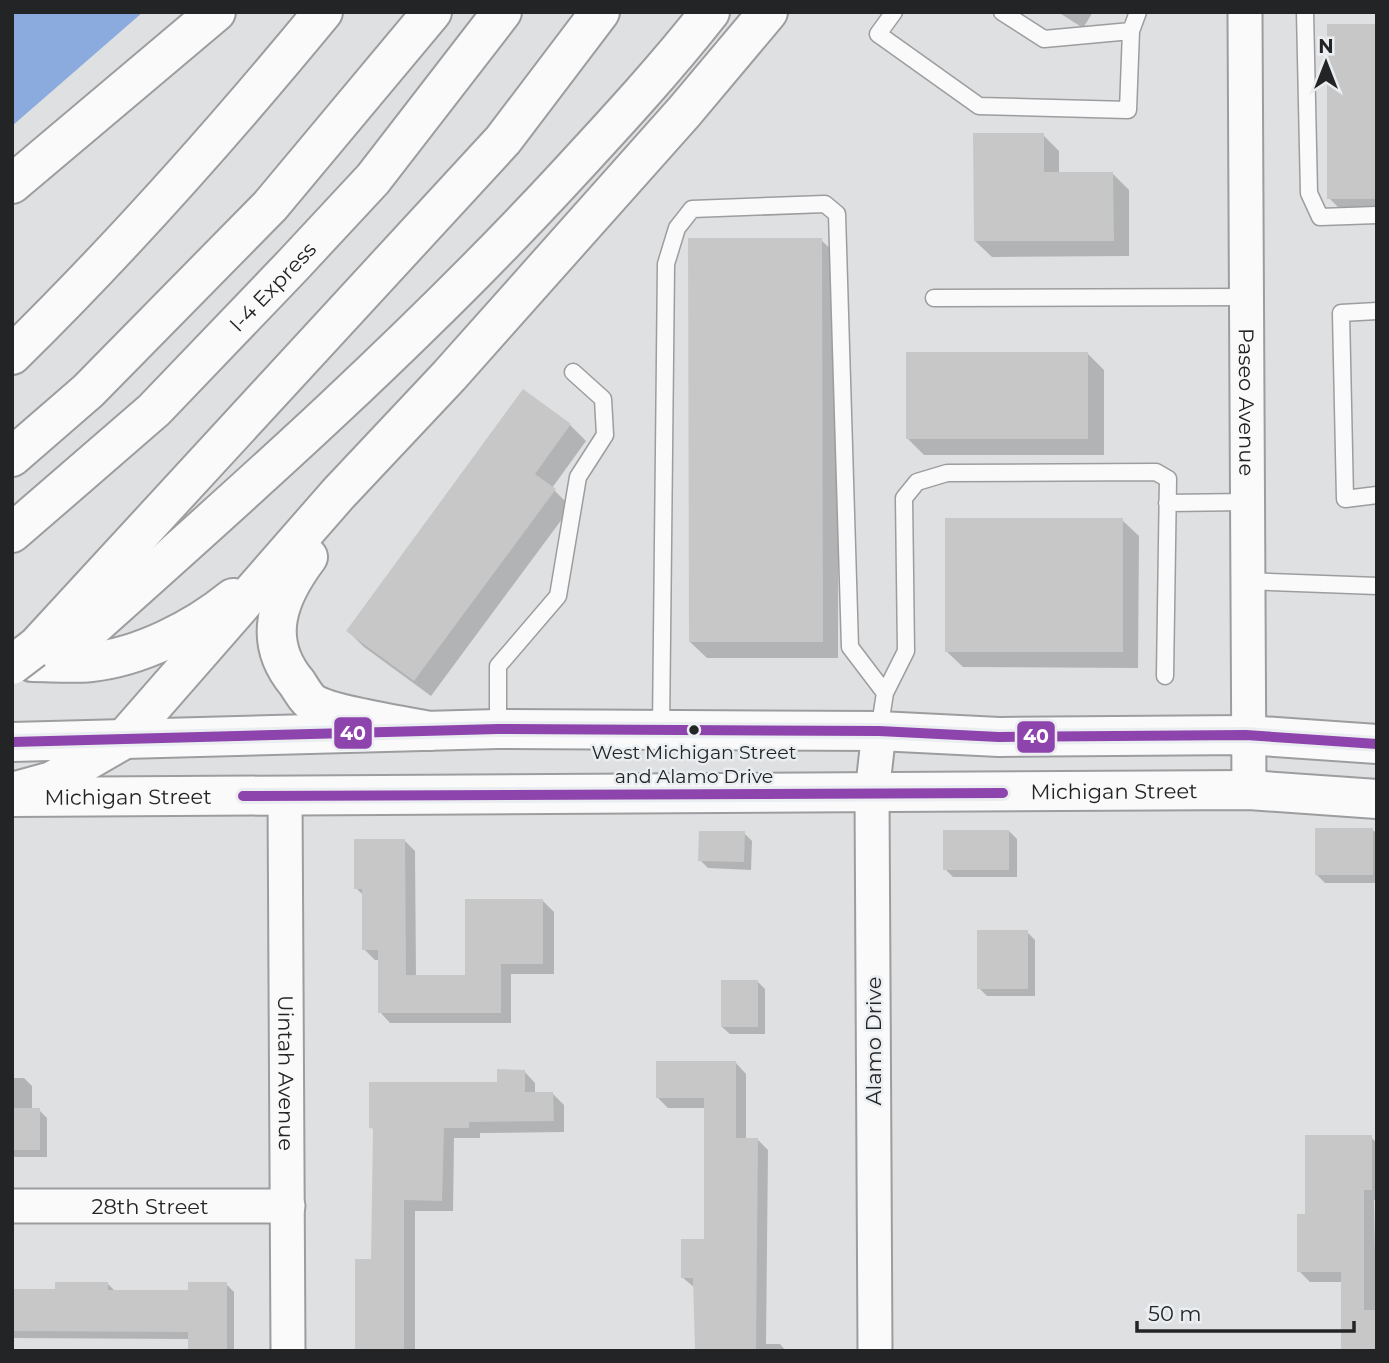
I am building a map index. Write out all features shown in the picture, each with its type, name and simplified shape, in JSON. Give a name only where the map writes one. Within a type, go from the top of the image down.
[{"type":"main road","points":[[50,151],[178,12]]},
{"type":"main road","points":[[12,184],[216,12]]},
{"type":"main road","points":[[12,355],[159,201],[323,12]]},
{"type":"main road","points":[[12,457],[88,391],[271,206],[432,12]]},
{"type":"main road","name":"I-4 Express","points":[[12,533],[154,410],[293,265],[373,179],[502,12]]},
{"type":"main road","points":[[19,659],[503,139],[600,12]]},
{"type":"main road","points":[[19,659],[86,633],[363,380],[523,222],[667,68],[710,12]]},
{"type":"main road","points":[[12,792],[52,781],[123,740],[299,538],[449,376],[768,12]]},
{"type":"main road","points":[[429,731],[314,704],[286,670],[278,645],[276,619],[286,590],[303,564],[449,376]]},
{"type":"main road","points":[[19,659],[92,662],[144,650],[216,612],[299,538]]},
{"type":"main road","points":[[12,742],[498,729],[879,731],[999,737],[1246,735],[1377,744]]},
{"type":"main road","name":"Michigan Street","points":[[12,797],[1249,790],[1377,799]]},
{"type":"street","name":"Paseo Avenue","points":[[1245,12],[1246,735],[1249,790]]},
{"type":"street","name":"Alamo Drive","points":[[875,1351],[872,794],[879,731]]},
{"type":"street","name":"Uintah Avenue","points":[[285,795],[288,1351]]},
{"type":"street","name":"28th Street","points":[[12,1206],[288,1206]]},
{"type":"lane","points":[[894,12],[878,34],[979,106],[1128,110],[1131,31],[1138,12]]},
{"type":"lane","points":[[1002,12],[1044,39],[1131,31]]},
{"type":"lane","points":[[1305,12],[1309,193],[1320,217],[1377,215]]},
{"type":"lane","points":[[661,730],[666,264],[677,228],[692,209],[825,204],[836,214],[850,647],[885,693]]},
{"type":"lane","points":[[934,298],[1247,297]]},
{"type":"lane","points":[[1377,311],[1341,313],[1345,499],[1377,495]]},
{"type":"lane","points":[[498,729],[498,666],[558,596],[578,477],[605,435],[603,400],[573,372]]},
{"type":"lane","points":[[879,731],[885,693],[906,651],[904,498],[917,482],[947,473],[1156,472],[1168,479],[1165,676]]},
{"type":"lane","points":[[1167,503],[1247,502]]},
{"type":"lane","points":[[1247,581],[1377,586]]},
{"type":"water","points":[[12,12],[143,12],[12,126]]},
{"type":"building","points":[[1327,24],[1377,24],[1377,199],[1327,199]]},
{"type":"building","points":[[973,133],[1044,133],[1044,172],[1113,172],[1114,241],[974,241]]},
{"type":"building","points":[[688,238],[822,238],[823,642],[689,642]]},
{"type":"building","points":[[906,352],[1088,352],[1088,439],[906,439]]},
{"type":"building","points":[[523,389],[571,424],[535,474],[556,489],[414,681],[346,631]]},
{"type":"building","points":[[945,518],[1123,518],[1123,652],[945,652]]},
{"type":"building","points":[[1315,828],[1373,828],[1373,875],[1315,875]]},
{"type":"building","points":[[943,830],[1009,830],[1009,870],[943,870]]},
{"type":"building","points":[[699,831],[745,831],[744,862],[698,861]]},
{"type":"building","points":[[354,839],[405,839],[406,975],[465,975],[465,899],[543,899],[543,964],[501,964],[501,1013],[378,1013],[378,950],[362,950],[362,889],[354,889]]},
{"type":"building","points":[[977,930],[1028,930],[1028,989],[977,989]]},
{"type":"building","points":[[721,980],[758,980],[758,1027],[721,1027]]},
{"type":"building","points":[[656,1061],[736,1061],[736,1138],[758,1138],[756,1351],[695,1351],[693,1278],[681,1278],[681,1239],[704,1239],[704,1098],[656,1098]]},
{"type":"building","points":[[497,1069],[525,1070],[525,1092],[553,1092],[554,1121],[469,1122],[469,1128],[444,1128],[442,1201],[404,1200],[404,1351],[355,1351],[355,1259],[371,1259],[373,1128],[369,1128],[369,1082],[497,1082]]},
{"type":"building","points":[[12,1108],[40,1108],[40,1150],[12,1150]]},
{"type":"building","points":[[1305,1135],[1372,1135],[1372,1190],[1364,1190],[1364,1310],[1377,1310],[1377,1351],[1341,1351],[1341,1272],[1297,1272],[1297,1214],[1305,1214]]},
{"type":"building","points":[[55,1282],[108,1282],[108,1290],[188,1290],[188,1282],[227,1282],[227,1351],[188,1351],[188,1332],[12,1331],[12,1289],[55,1289]]},
{"type":"transit line","name":"40","points":[[12,742],[498,729],[879,731],[999,737],[1246,735],[1377,744]]},
{"type":"transit line","name":"40","points":[[243,796],[1003,793]]},
{"type":"place","name":"West Michigan Street and Alamo Drive","points":[[694,730]]}]
